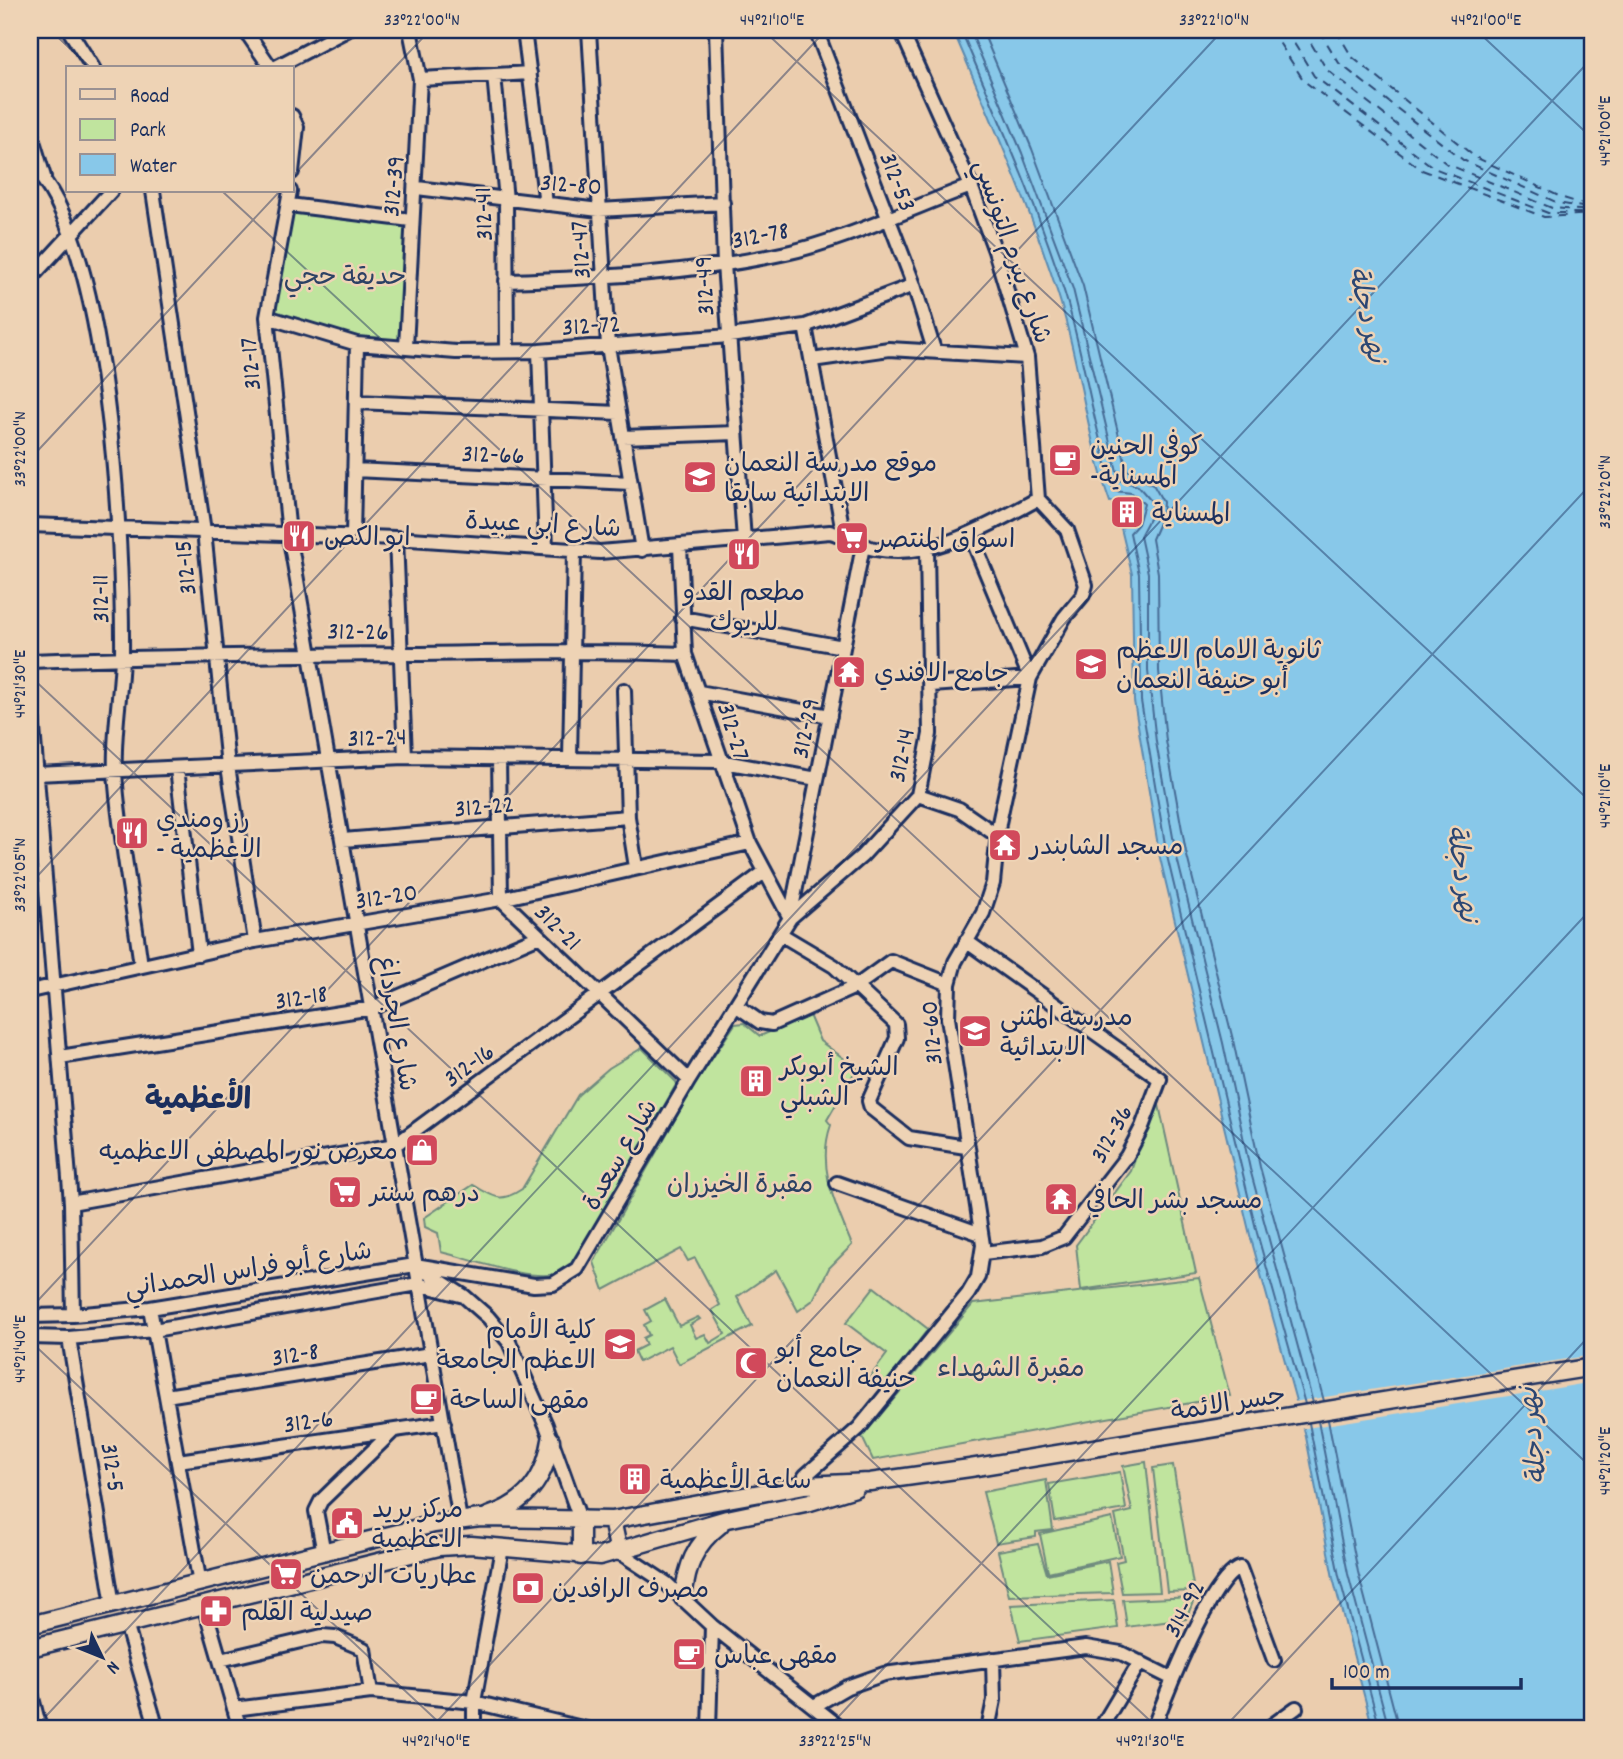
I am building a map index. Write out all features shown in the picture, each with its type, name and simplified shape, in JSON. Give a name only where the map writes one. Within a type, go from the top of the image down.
[{"type":"main road","name":"جسر الائمة","points":[[872,1482],[1593,1367]]},
{"type":"main road","points":[[480,1518],[519,1501],[536,1485],[547,1464],[551,1440]]},
{"type":"main road","points":[[30,1625],[460,1520],[612,1520],[805,1485],[872,1482]]},
{"type":"main road","points":[[30,1647],[439,1547],[471,1545],[581,1556],[619,1552],[727,1519],[810,1502],[872,1482]]},
{"type":"main road","points":[[683,1598],[689,1563],[696,1548],[727,1519]]},
{"type":"main road","points":[[612,1520],[619,1552]]},
{"type":"main road","points":[[581,1522],[581,1556]]},
{"type":"street","points":[[69,30],[92,66]]},
{"type":"street","points":[[245,30],[271,66]]},
{"type":"street","points":[[276,66],[347,30]]},
{"type":"street","name":"312-39","points":[[406,347],[411,220],[417,188],[420,79],[410,30]]},
{"type":"street","points":[[524,30],[547,204]]},
{"type":"street","name":"312-47","points":[[589,30],[608,346],[642,550]]},
{"type":"street","name":"312-49","points":[[716,30],[724,264],[744,540]]},
{"type":"street","name":"312-53","points":[[816,30],[915,285],[934,350]]},
{"type":"street","name":"شارع بيرم التونسي","points":[[901,30],[971,186],[995,251],[1027,357],[1038,499]]},
{"type":"street","points":[[420,79],[530,73]]},
{"type":"street","name":"312-41","points":[[494,75],[506,201],[506,351]]},
{"type":"street","points":[[294,120],[297,127],[294,154]]},
{"type":"street","name":"312-11","points":[[30,131],[45,178],[70,234],[95,322],[121,529],[122,658],[115,771],[141,966]]},
{"type":"street","points":[[30,165],[45,178]]},
{"type":"street","name":"312-78","points":[[506,281],[603,277],[724,264],[788,253],[971,186]]},
{"type":"street","name":"312-80","points":[[417,188],[506,201],[599,210],[723,203]]},
{"type":"street","points":[[30,279],[110,192]]},
{"type":"street","name":"312-15","points":[[153,192],[204,531],[228,765],[255,941]]},
{"type":"street","name":"312-17","points":[[289,534],[267,317],[290,192]]},
{"type":"street","points":[[289,205],[411,220]]},
{"type":"street","name":"312-72","points":[[267,317],[357,344],[456,352],[539,351],[729,336],[805,326],[915,285]]},
{"type":"street","points":[[805,326],[844,537]]},
{"type":"street","points":[[353,536],[357,344]]},
{"type":"street","points":[[812,360],[889,349],[1027,357]]},
{"type":"street","points":[[539,351],[546,548]]},
{"type":"street","points":[[356,402],[619,413]]},
{"type":"street","points":[[623,437],[736,433]]},
{"type":"street","name":"312-66","points":[[354,470],[631,483]]},
{"type":"street","name":"شارع ابي عبيدة","points":[[30,525],[396,538],[574,551],[642,550],[822,531],[863,546],[900,551],[927,548],[970,534],[1038,499]]},
{"type":"street","name":"312-60","points":[[805,1485],[805,1475],[859,1428],[968,1294],[978,1277],[983,1253],[948,1018],[949,984],[966,941],[989,898],[996,867],[998,836],[1030,678],[1064,618],[1083,595],[1086,585],[1067,530],[1038,499]]},
{"type":"street","name":"شارع الجرداغ","points":[[289,534],[460,1520]]},
{"type":"street","points":[[931,685],[1030,678],[970,534]]},
{"type":"street","points":[[396,538],[405,757]]},
{"type":"street","name":"312-27","points":[[680,546],[685,654],[719,761],[750,843],[763,873],[790,918]]},
{"type":"street","name":"312-29","points":[[790,918],[863,546]]},
{"type":"street","name":"312-14","points":[[790,918],[862,856],[918,795],[930,734],[927,548]]},
{"type":"street","points":[[570,759],[574,551]]},
{"type":"street","points":[[682,618],[843,646]]},
{"type":"street","name":"312-26","points":[[30,661],[310,652],[401,654],[572,650],[685,654]]},
{"type":"street","points":[[30,690],[71,1203],[73,1315]]},
{"type":"street","points":[[624,690],[628,817],[636,867]]},
{"type":"street","points":[[699,692],[830,716]]},
{"type":"street","name":"312-24","points":[[36,774],[405,757],[719,761],[817,779]]},
{"type":"street","name":"312-21","points":[[499,758],[501,899],[599,997],[689,1080]]},
{"type":"street","points":[[177,768],[199,954]]},
{"type":"street","points":[[918,795],[959,809],[998,836]]},
{"type":"street","name":"312-22","points":[[343,840],[628,817]]},
{"type":"street","name":"312-20","points":[[30,991],[255,941],[501,899],[750,843]]},
{"type":"street","name":"312-16","points":[[71,1203],[395,1145],[599,997],[763,873]]},
{"type":"street","name":"شارع سعدة","points":[[415,1265],[534,1285],[553,1284],[570,1275],[583,1261],[689,1080],[782,935],[790,918]]},
{"type":"street","points":[[782,935],[834,967],[898,1029],[897,1038],[869,1101],[871,1108],[909,1138],[966,1147]]},
{"type":"street","name":"312-18","points":[[60,1056],[372,1008],[537,937]]},
{"type":"street","name":"312-36","points":[[966,941],[1160,1079],[1151,1107],[1127,1156],[1064,1237],[1042,1246],[983,1253]]},
{"type":"street","points":[[737,1006],[764,1024],[772,1024],[855,987],[891,961],[949,984]]},
{"type":"street","points":[[837,1183],[981,1234]]},
{"type":"street","name":"شارع أبو فراس الحمداني","points":[[30,1316],[150,1308],[415,1265],[464,1296],[488,1317],[509,1342],[551,1440],[581,1522]]},
{"type":"street","name":"شارع أبو فراس الحمداني","points":[[30,1337],[69,1338],[154,1330],[418,1284],[464,1296]]},
{"type":"street","points":[[150,1308],[200,1584]]},
{"type":"street","name":"312-5","points":[[69,1338],[113,1605]]},
{"type":"street","name":"312-8","points":[[166,1396],[431,1354]]},
{"type":"street","name":"312-6","points":[[178,1461],[444,1423]]},
{"type":"street","points":[[324,1553],[316,1511],[321,1501],[394,1431]]},
{"type":"street","points":[[474,1729],[474,1702],[502,1548]]},
{"type":"street","points":[[619,1552],[683,1598],[712,1626],[842,1729]]},
{"type":"street","name":"314-92","points":[[1153,1729],[1171,1678],[1218,1587],[1231,1571],[1240,1568],[1274,1660]]},
{"type":"street","points":[[204,1605],[240,1729]]},
{"type":"street","points":[[127,1624],[157,1729]]},
{"type":"street","points":[[709,1729],[712,1626]]},
{"type":"street","points":[[220,1660],[322,1636],[335,1637],[364,1649],[370,1692]]},
{"type":"street","points":[[814,1706],[847,1687],[884,1674],[1086,1647],[1121,1653],[1171,1678]]},
{"type":"street","points":[[988,1729],[994,1700],[993,1659]]},
{"type":"street","points":[[1100,1729],[1140,1662]]},
{"type":"street","points":[[30,1690],[40,1729]]},
{"type":"street","points":[[234,1709],[370,1692],[474,1702],[586,1729]]},
{"type":"street","points":[[1266,1729],[1296,1708]]},
{"type":"green space","name":"حديقة حجي","points":[[289,205],[404,219],[412,237],[406,347],[357,344],[267,317]]},
{"type":"green space","name":"مقبرة الخيزران","points":[[809,1015],[820,1041],[857,1068],[827,1120],[831,1125],[826,1156],[830,1186],[852,1245],[829,1268],[813,1300],[798,1311],[776,1270],[737,1297],[752,1326],[679,1364],[670,1346],[639,1362],[634,1351],[646,1345],[643,1338],[649,1335],[644,1325],[651,1321],[645,1310],[665,1299],[679,1326],[698,1317],[700,1319],[690,1325],[696,1338],[705,1334],[710,1343],[725,1334],[712,1310],[720,1305],[695,1258],[688,1261],[681,1249],[604,1290],[594,1262],[694,1086],[735,1024],[744,1023],[760,1036]]},
{"type":"green space","name":"مقبرة الخيزران","points":[[642,1048],[677,1083],[578,1257],[559,1273],[544,1275],[515,1272],[441,1252],[438,1233],[425,1227],[424,1218],[473,1185],[497,1197],[508,1196],[522,1189],[578,1095],[609,1068]]},
{"type":"green space","points":[[1157,1096],[1196,1273],[1081,1290],[1076,1245],[1131,1171]]},
{"type":"green space","name":"مقبرة الشهداء","points":[[1199,1278],[1230,1396],[873,1460],[862,1437],[973,1304]]},
{"type":"green space","points":[[874,1287],[928,1329],[883,1387],[870,1377],[887,1354],[846,1323]]},
{"type":"green space","points":[[1146,1462],[1160,1592],[1122,1593],[1116,1562],[1124,1560],[1115,1515],[1132,1511],[1123,1466]]},
{"type":"green space","points":[[1173,1465],[1194,1591],[1167,1592],[1153,1468]]},
{"type":"green space","points":[[1120,1472],[1126,1509],[1055,1521],[1049,1484]]},
{"type":"green space","points":[[1046,1480],[1053,1530],[1036,1532],[1036,1537],[996,1543],[983,1492]]},
{"type":"green space","points":[[1112,1518],[1120,1556],[1048,1572],[1040,1534]]},
{"type":"green space","points":[[1038,1544],[1047,1574],[1108,1561],[1113,1593],[1009,1596],[998,1551]]},
{"type":"green space","points":[[1195,1597],[1186,1619],[1127,1627],[1123,1600]]},
{"type":"green space","points":[[1114,1600],[1118,1628],[1020,1641],[1011,1605]]},
{"type":"water","name":"نهر دجلة","points":[[953,30],[1593,30],[1593,1729],[1373,1729],[1333,1578],[1306,1437],[1250,1235],[1160,858],[1134,701],[1132,574],[1121,528],[1132,521],[1137,506],[1128,499],[1110,502],[1095,451],[1066,320],[1047,260]]},
{"type":"pier","points":[[1593,1355],[1593,1382],[1300,1429],[1293,1402]]},
{"type":"ferry route","points":[[1271,30],[1304,81],[1422,170],[1544,217],[1593,214]]},
{"type":"ferry route","points":[[1286,30],[1314,76],[1434,168],[1548,213],[1593,213]]},
{"type":"ferry route","points":[[1303,30],[1327,70],[1447,164],[1552,208],[1593,211]]},
{"type":"ferry route","points":[[1319,30],[1339,63],[1463,160],[1558,203],[1593,209]]},
{"type":"ferry route","points":[[1336,30],[1352,57],[1475,157],[1563,198],[1593,207]]},
{"type":"place","name":"كوفي الحنين -المسناية","points":[[1065,460]]},
{"type":"place","name":"موقع مدرسة النعمان الابتدائية سابقا","points":[[700,477]]},
{"type":"place","name":"المسناية","points":[[1127,512]]},
{"type":"place","name":"ابو الكص","points":[[299,536]]},
{"type":"place","name":"اسواق المنتصر","points":[[852,538]]},
{"type":"place","name":"مطعم القدو للريوك","points":[[744,554]]},
{"type":"place","name":"ثانوية الامام الاعظم أبو حنيفة النعمان","points":[[1091,664]]},
{"type":"place","name":"جامع الافندي","points":[[849,672]]},
{"type":"place","name":"رز ومندي - الاعظمية","points":[[132,833]]},
{"type":"place","name":"مسجد الشابندر","points":[[1005,845]]},
{"type":"place","name":"مدرسة المثنى الابتدائية","points":[[975,1031]]},
{"type":"place","name":"الشيخ أبوبكر الشبلي","points":[[756,1081]]},
{"type":"place","name":"معرض نور المصطفى الاعظميه","points":[[422,1150]]},
{"type":"place","name":"درهم سنتر","points":[[345,1192]]},
{"type":"place","name":"مسجد بشر الحافي","points":[[1061,1199]]},
{"type":"place","name":"كلية الأمام الاعظم الجامعة","points":[[620,1344]]},
{"type":"place","name":"جامع أبو حنيفة النعمان","points":[[751,1363]]},
{"type":"place","name":"مقهى الساحة","points":[[426,1399]]},
{"type":"place","name":"ساعة الأعظمية","points":[[635,1479]]},
{"type":"place","name":"مركز بريد الاعظمية","points":[[347,1523]]},
{"type":"place","name":"عطاريات الرحمن","points":[[286,1574]]},
{"type":"place","name":"مصرف الرافدين","points":[[528,1588]]},
{"type":"place","name":"صيدلية القلم","points":[[216,1611]]},
{"type":"place","name":"مقهى عباس","points":[[689,1654]]},
{"type":"district","name":"الأعظمية","points":[[198,1098]]}]
